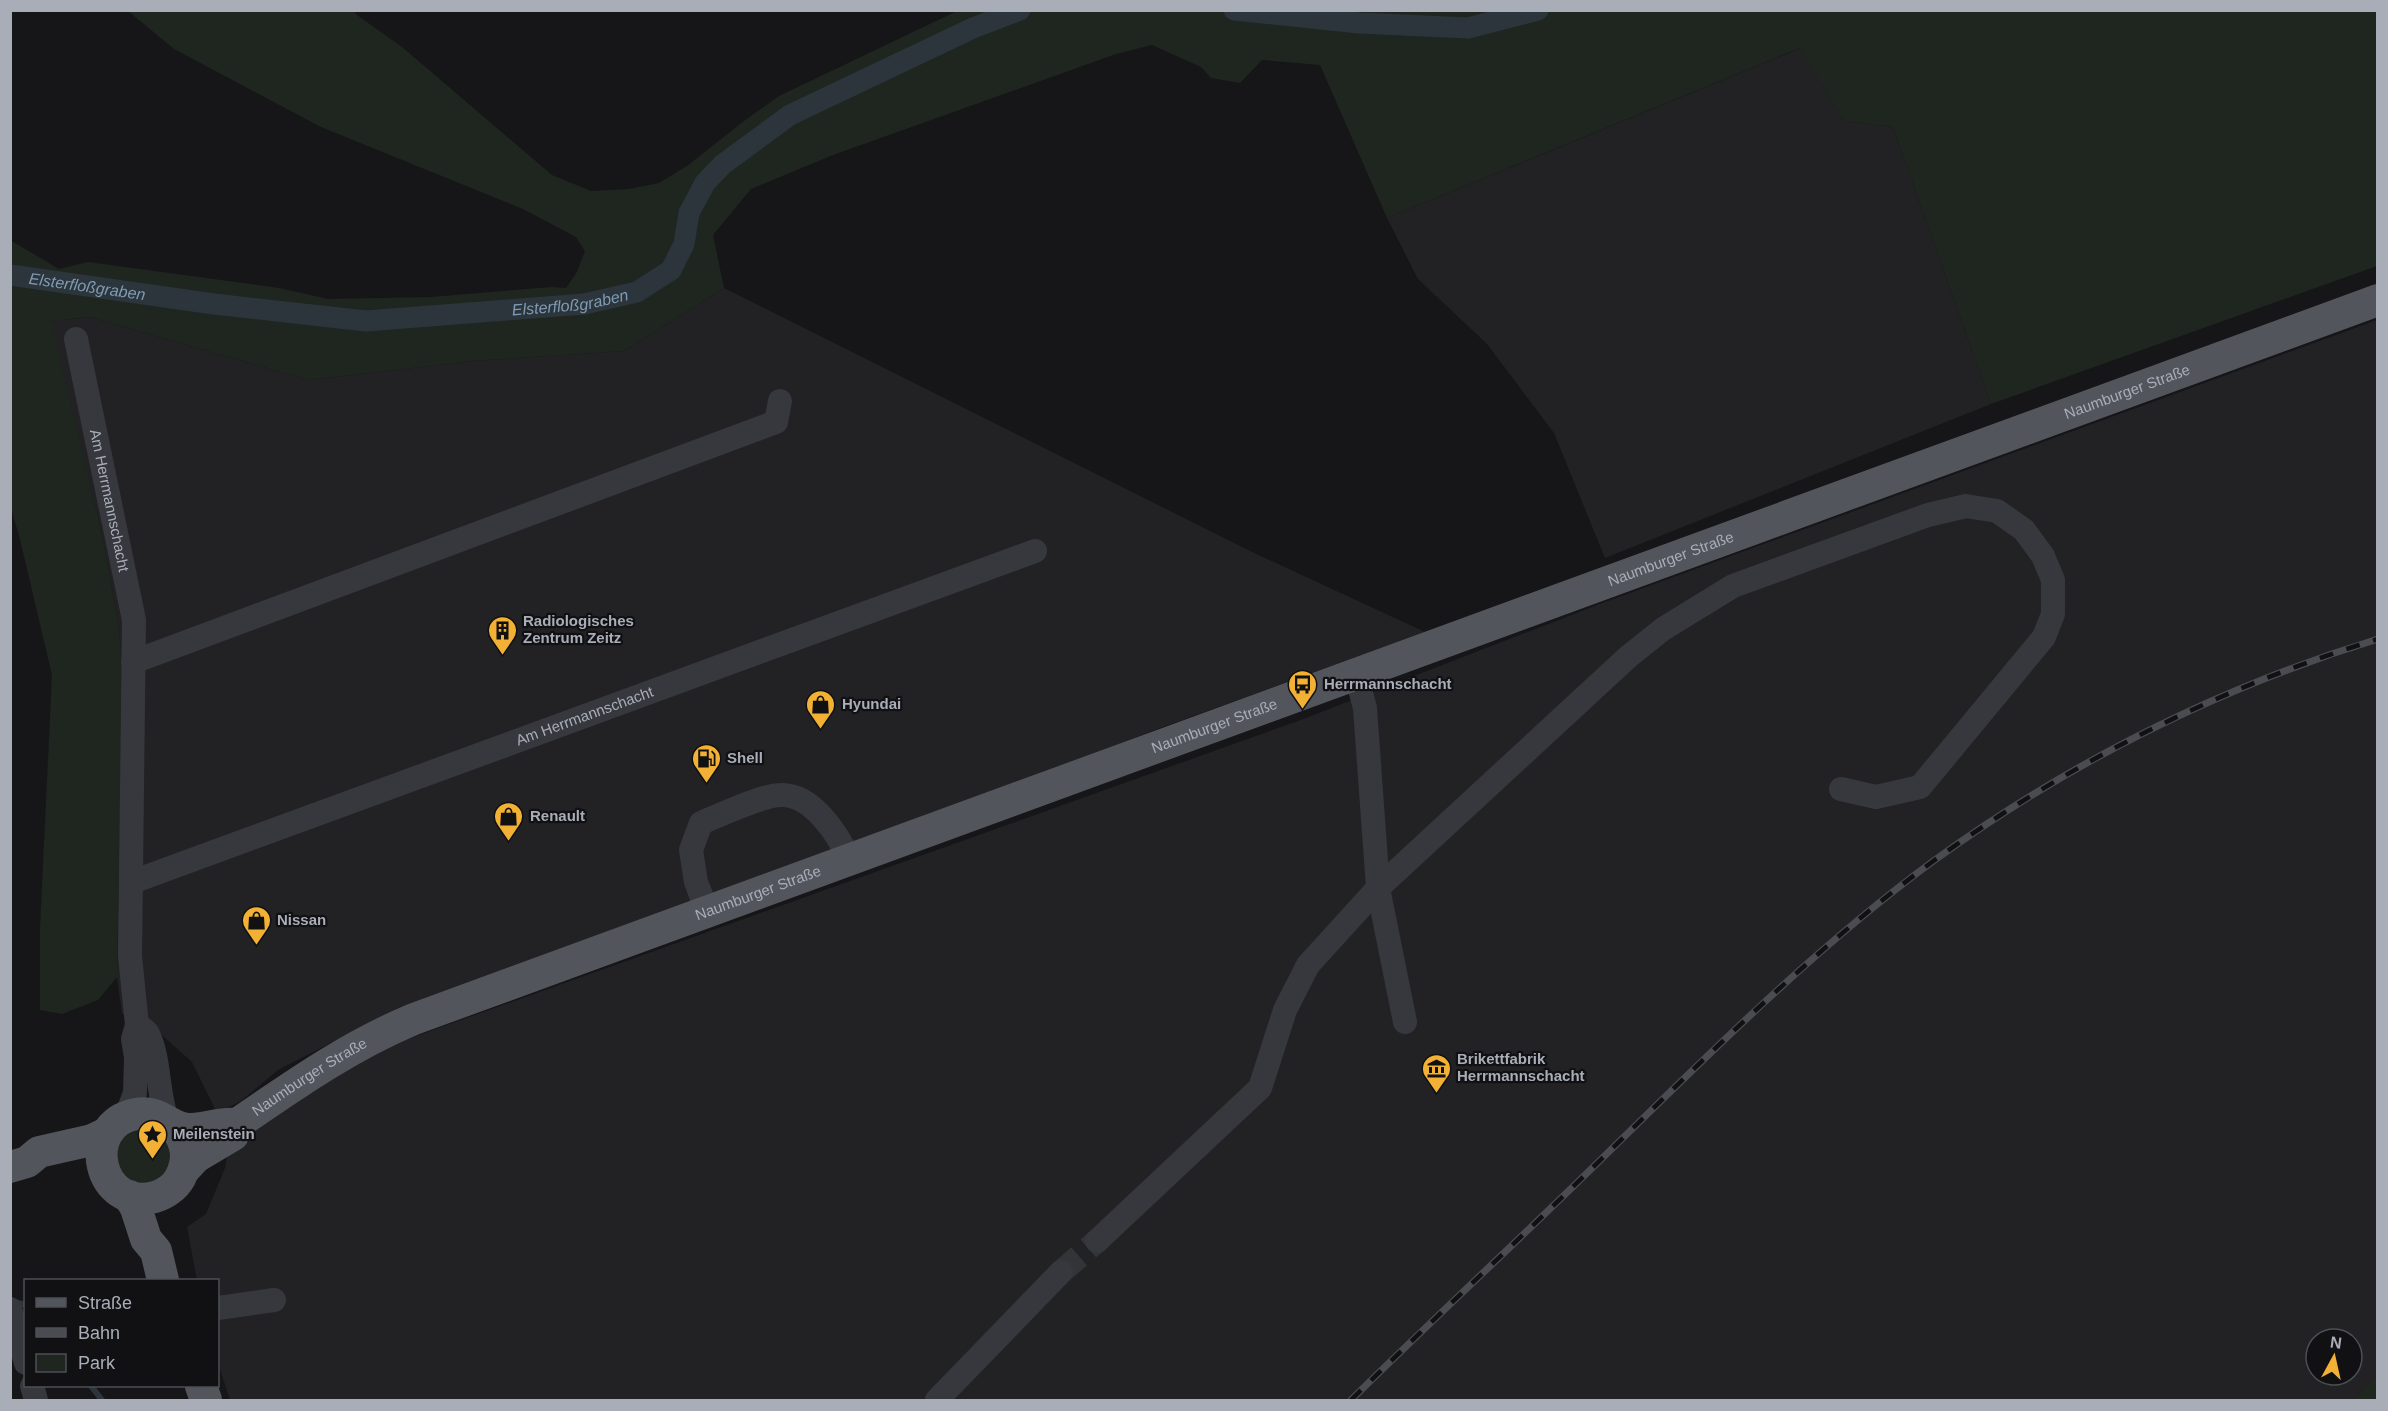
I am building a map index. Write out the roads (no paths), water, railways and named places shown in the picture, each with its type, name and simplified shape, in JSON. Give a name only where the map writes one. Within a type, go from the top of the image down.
[{"type":"main road","name":"Naumburger Straße","points":[[176,1181],[196,1156],[233,1135],[237,1124],[321,1066],[389,1030],[707,910],[2378,300]]},
{"type":"main road","points":[[19,1165],[39,1152],[92,1140],[117,1125],[147,1113],[171,1123],[186,1147],[176,1181],[162,1205],[163,1234],[159,1266]]},
{"type":"main road","name":"Naumburger Straße","points":[[171,1123],[190,1130],[224,1122],[237,1124]]},
{"type":"main road","points":[[117,1125],[101,1154],[117,1186],[148,1198],[176,1181]]},
{"type":"main road","points":[[19,1165],[72,1165],[93,1169],[117,1186],[136,1208],[146,1239],[159,1266]]},
{"type":"street","name":"Am Herrmannschacht","points":[[76,339],[134,615],[130,956],[137,1025],[133,1039],[136,1057],[135,1093],[117,1125]]},
{"type":"street","points":[[134,662],[776,422],[780,401]]},
{"type":"street","points":[[1097,1241],[1260,1088],[1285,1010],[1308,965],[1378,888],[1628,657],[1663,629],[1733,586],[1928,515],[1966,506],[1997,511],[2024,530],[2043,556],[2053,580],[2053,614],[2044,637],[1920,787],[1876,797],[1841,789]]},
{"type":"street","name":"Am Herrmannschacht","points":[[132,882],[1035,552]]},
{"type":"street","points":[[1356,674],[1365,708],[1378,888],[1405,1022]]},
{"type":"street","points":[[707,910],[696,882],[691,850],[701,823],[749,804],[782,795],[808,802],[837,834],[849,859]]},
{"type":"street","name":"Am Herrmannschacht","points":[[137,1025],[147,1032],[154,1053],[160,1094],[171,1123]]},
{"type":"street","points":[[937,1401],[1062,1272]]},
{"type":"street","points":[[219,1308],[274,1300]]},
{"type":"street","points":[[10,1309],[24,1356]]},
{"type":"waterway","name":"Elsterfloßgraben","points":[[10,275],[214,304],[366,321],[584,304],[637,292],[671,270],[684,244],[689,213],[705,183],[722,165],[790,115],[973,28],[1020,10]]},
{"type":"waterway","name":"Elsterfloßgraben","points":[[1234,10],[1359,23],[1468,28],[1538,10]]},
{"type":"waterway","points":[[14,1302],[24,1304]]},
{"type":"waterway","points":[[92,1387],[102,1400]]},
{"type":"tunnel","points":[[1061,1272],[1097,1241]]},
{"type":"railway","points":[[1351,1400],[1753,1013],[1886,897],[1932,862],[1983,826],[2036,793],[2146,732],[2260,681],[2378,639]]},
{"type":"place","name":"Radiologisches Zentrum Zeitz","points":[[502,656]]},
{"type":"place","name":"Herrmannschacht","points":[[1303,710]]},
{"type":"place","name":"Hyundai","points":[[821,730]]},
{"type":"place","name":"Shell","points":[[706,784]]},
{"type":"place","name":"Renault","points":[[509,842]]},
{"type":"place","name":"Nissan","points":[[256,946]]},
{"type":"place","name":"Brikettfabrik Herrmannschacht","points":[[1436,1094]]},
{"type":"place","name":"Meilenstein","points":[[152,1160]]}]
